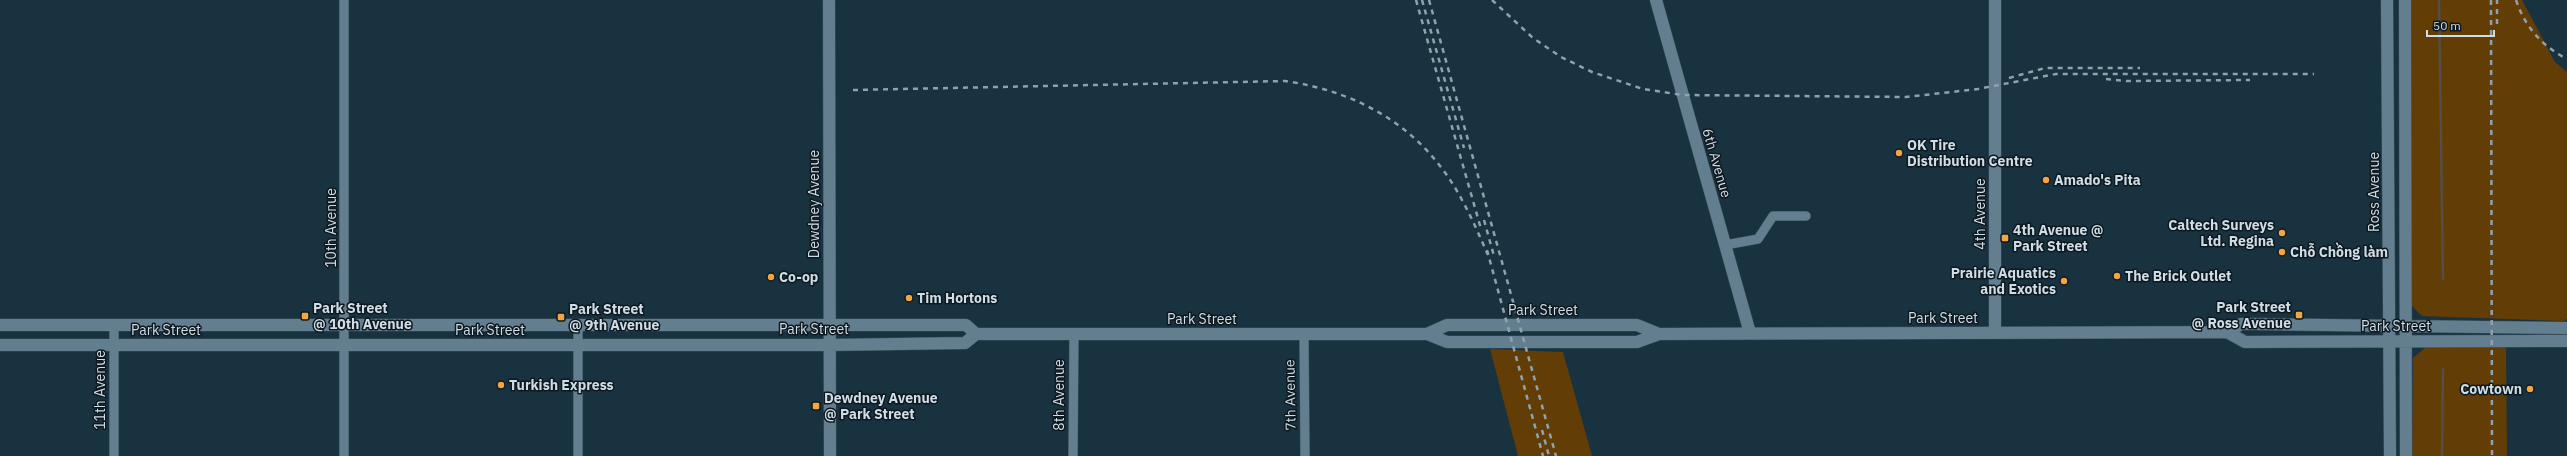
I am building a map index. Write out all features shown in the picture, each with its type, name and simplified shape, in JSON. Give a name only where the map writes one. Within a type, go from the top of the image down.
[{"type":"main road","name":"Dewdney Avenue","points":[[829,0],[830,456]]},
{"type":"main road","name":"6th Avenue","points":[[1656,0],[1750,333]]},
{"type":"main road","name":"4th Avenue","points":[[1995,333],[1996,0]]},
{"type":"main road","name":"Ross Avenue","points":[[2387,0],[2390,456]]},
{"type":"main road","points":[[2405,0],[2406,456]]},
{"type":"main road","name":"Park Street","points":[[0,325],[966,325],[976,334],[1427,334],[1447,342],[1637,342],[1659,334],[2227,332],[2241,324],[2390,324],[2567,328]]},
{"type":"main road","name":"Park Street","points":[[1427,334],[1447,325],[1636,325],[1659,334]]},
{"type":"main road","name":"Park Street","points":[[2227,332],[2244,342],[2567,341]]},
{"type":"main road","name":"Park Street","points":[[0,345],[829,345],[966,343],[976,334]]},
{"type":"street","name":"10th Avenue","points":[[344,0],[344,456]]},
{"type":"street","points":[[1725,245],[1758,239],[1773,216],[1806,216]]},
{"type":"street","name":"11th Avenue","points":[[114,324],[114,456]]},
{"type":"street","points":[[578,324],[578,456]]},
{"type":"street","name":"8th Avenue","points":[[1073,456],[1074,334]]},
{"type":"street","name":"7th Avenue","points":[[1304,334],[1305,456]]},
{"type":"shaded area","points":[[2411,0],[2522,0],[2555,62],[2567,72],[2567,319],[2564,321],[2422,316],[2412,306]]},
{"type":"shaded area","points":[[2426,347],[2506,347],[2507,456],[2412,456],[2413,358]]},
{"type":"shaded area","points":[[1490,349],[1563,352],[1592,456],[1518,456]]},
{"type":"waterway","points":[[2439,0],[2443,279]]},
{"type":"waterway","points":[[2442,456],[2443,369]]},
{"type":"railway","points":[[1416,0],[1481,229]]},
{"type":"railway","points":[[1422,0],[1464,148]]},
{"type":"railway","points":[[1429,0],[1556,456]]},
{"type":"railway","points":[[1492,0],[1533,38],[1561,57],[1592,72],[1643,89],[1682,95],[1906,97],[1978,89],[2056,74],[2314,74]]},
{"type":"railway","points":[[2491,0],[2492,456]]},
{"type":"railway","points":[[2497,0],[2497,24]]},
{"type":"railway","points":[[2516,0],[2524,19],[2542,42],[2567,59]]},
{"type":"railway","points":[[2009,78],[2045,68],[2140,68]]},
{"type":"railway","points":[[2106,79],[2126,81],[2250,80]]},
{"type":"railway","points":[[853,90],[1285,81],[1313,86],[1340,94],[1365,105],[1388,118],[1410,134],[1430,153],[1447,175],[1466,207],[1488,255]]},
{"type":"railway","points":[[1484,220],[1494,256]]},
{"type":"railway","points":[[1487,250],[1543,456]]},
{"type":"railway","points":[[1542,430],[1549,456]]},
{"type":"place","name":"OK Tire Distribution Centre","points":[[1899,153]]},
{"type":"place","name":"Amado's Pita","points":[[2046,180]]},
{"type":"place","name":"Caltech Surveys Ltd. Regina","points":[[2282,233]]},
{"type":"place","name":"4th Avenue @ Park Street","points":[[2005,238]]},
{"type":"place","name":"Chỗ Chồng làm","points":[[2282,252]]},
{"type":"place","name":"The Brick Outlet","points":[[2117,276]]},
{"type":"place","name":"Co-op","points":[[771,277]]},
{"type":"place","name":"Prairie Aquatics and Exotics","points":[[2064,281]]},
{"type":"place","name":"Tim Hortons","points":[[909,298]]},
{"type":"place","name":"Park Street @ Ross Avenue","points":[[2299,315]]},
{"type":"place","name":"Park Street @ 10th Avenue","points":[[305,316]]},
{"type":"place","name":"Park Street @ 9th Avenue","points":[[561,317]]},
{"type":"place","name":"Turkish Express","points":[[501,385]]},
{"type":"place","name":"Cowtown","points":[[2530,389]]},
{"type":"place","name":"Dewdney Avenue @ Park Street","points":[[816,406]]}]
